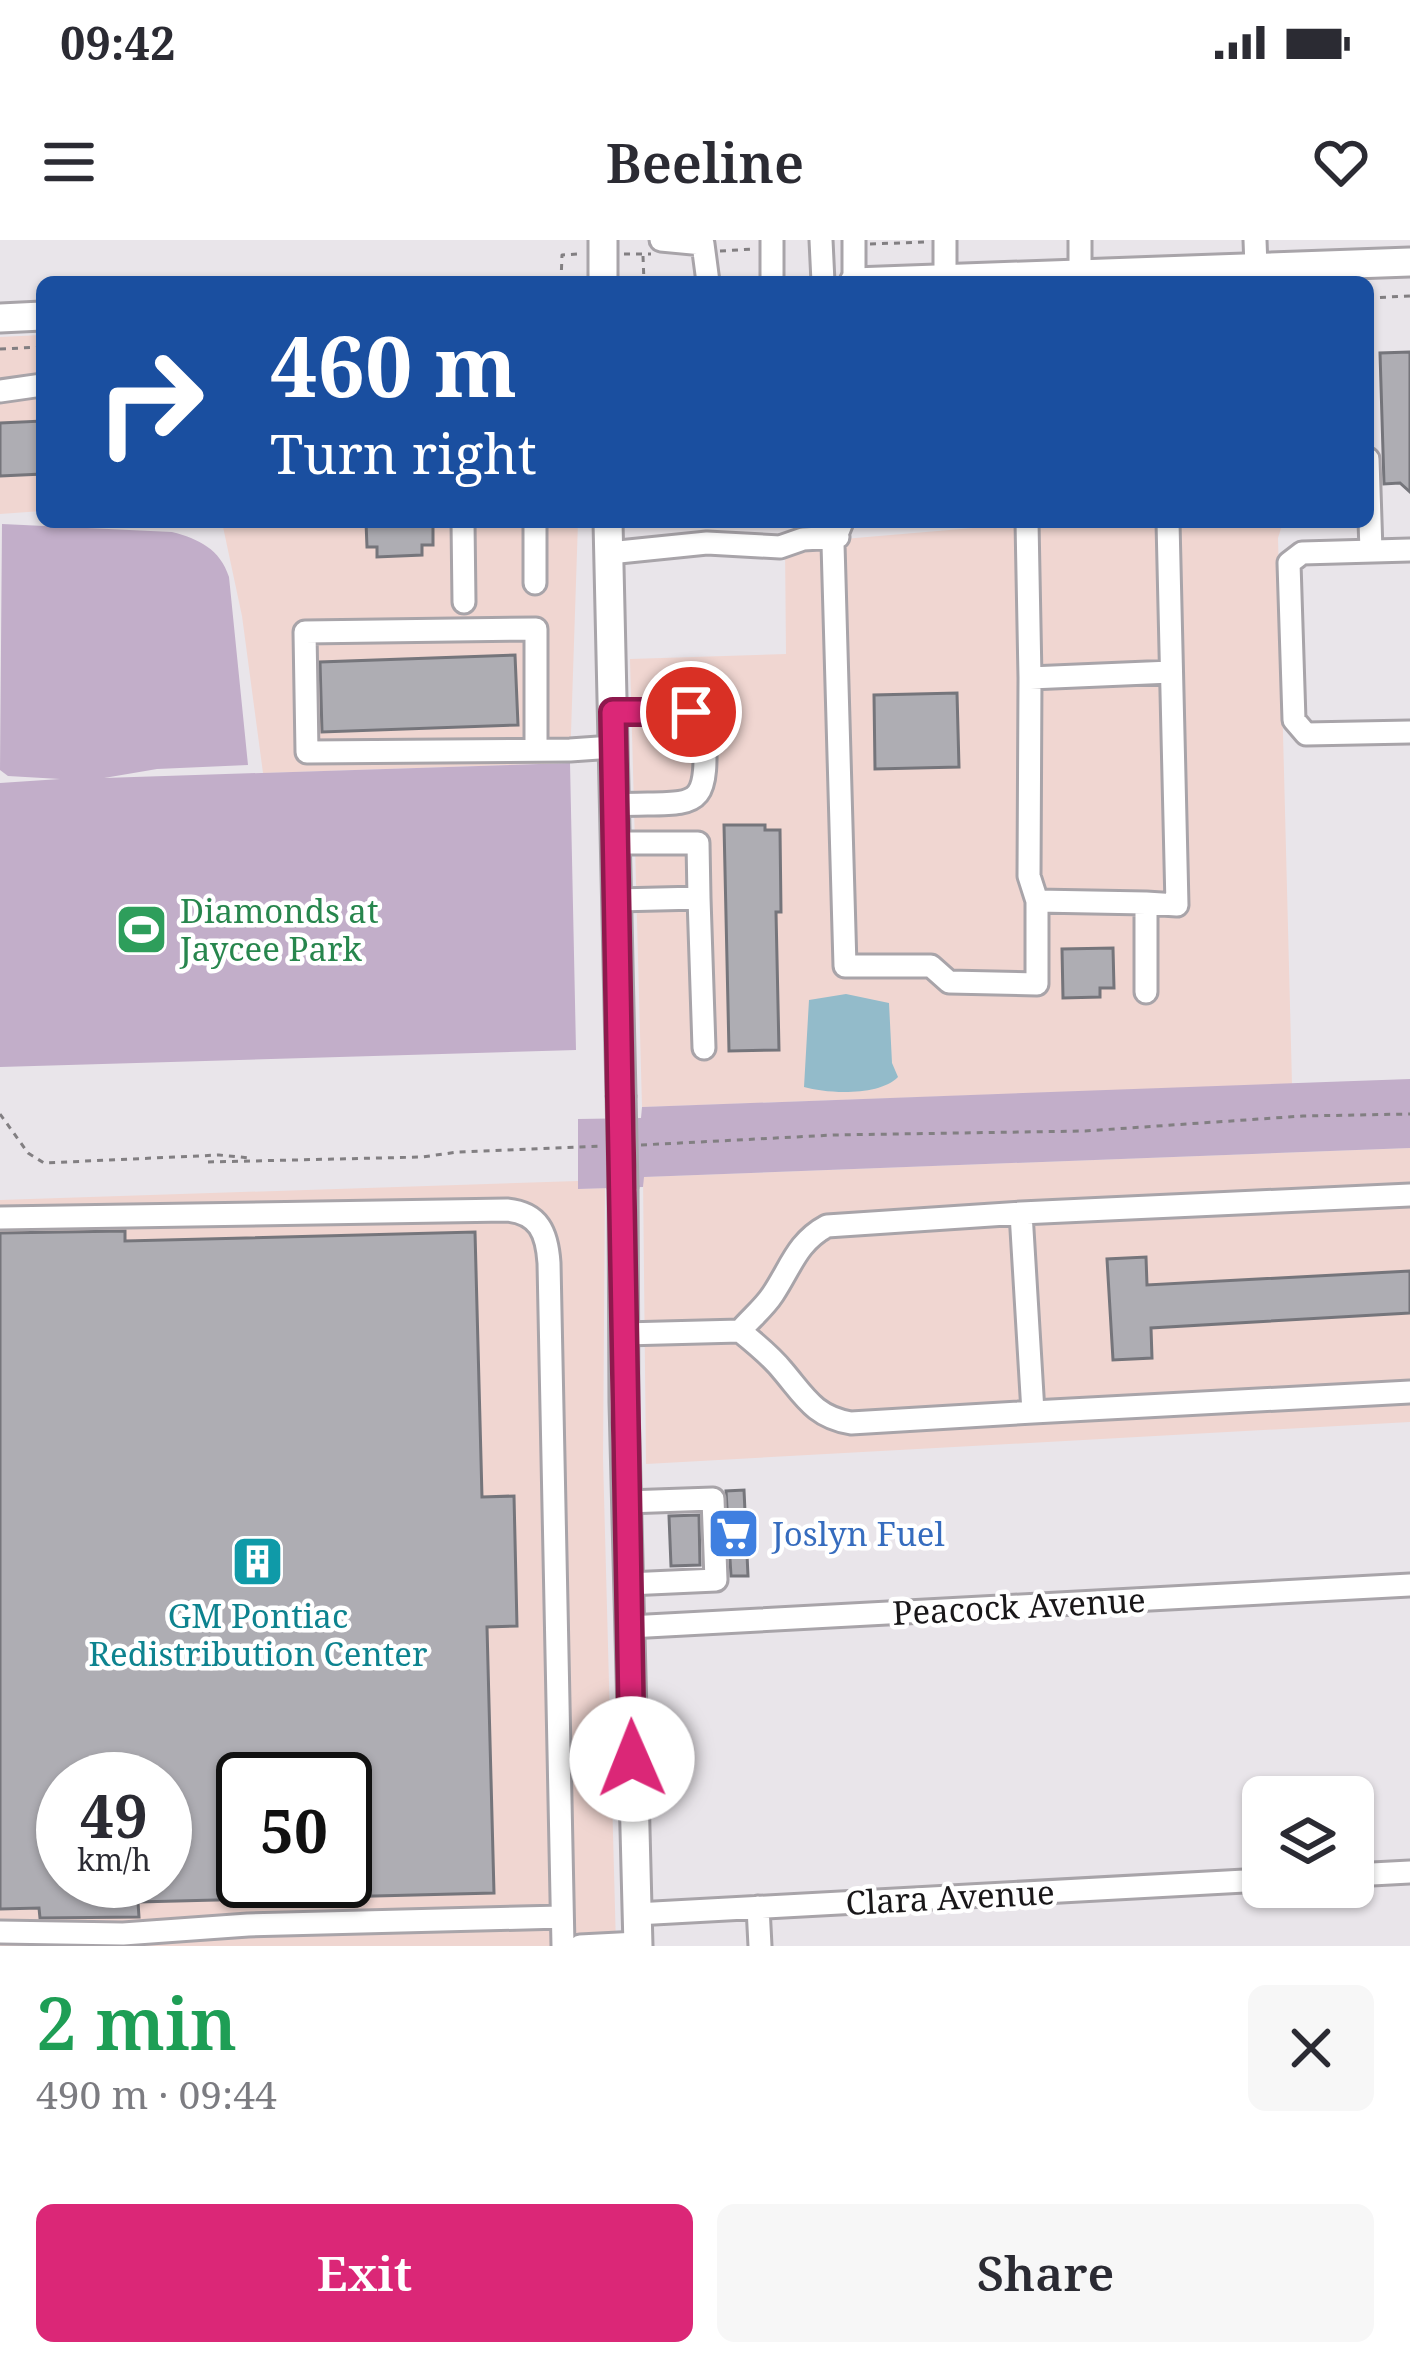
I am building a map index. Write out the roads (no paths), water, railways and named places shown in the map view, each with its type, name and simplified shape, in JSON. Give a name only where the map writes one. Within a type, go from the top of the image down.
[{"type":"main road","points":[[603,240],[604,276]]},
{"type":"main road","points":[[1035,276],[1195,276],[1260,264],[1362,273],[1410,262]]},
{"type":"main road","points":[[0,318],[36,316]]},
{"type":"main road","points":[[608,528],[638,1945]]},
{"type":"street","points":[[772,240],[772,276]]},
{"type":"street","points":[[821,240],[823,276]]},
{"type":"street","points":[[854,240],[854,276]]},
{"type":"street","points":[[945,240],[945,276]]},
{"type":"street","points":[[1080,240],[1080,274]]},
{"type":"street","points":[[652,247],[703,244],[707,276]]},
{"type":"street","points":[[0,391],[36,386]]},
{"type":"street","points":[[463,528],[464,602]]},
{"type":"street","points":[[535,583],[536,528]]},
{"type":"street","points":[[840,530],[833,544],[845,966],[931,966],[949,982],[1036,984],[1037,901],[1029,876],[1027,528]]},
{"type":"street","points":[[1037,901],[1177,905],[1168,528]]},
{"type":"street","points":[[1370,528],[1371,551]]},
{"type":"street","points":[[609,553],[707,543],[780,547],[840,530]]},
{"type":"street","points":[[1410,550],[1302,553],[1289,563],[1294,720],[1306,734],[1410,732]]},
{"type":"street","points":[[536,750],[536,629],[305,632],[308,752],[536,750],[614,747]]},
{"type":"street","points":[[1030,678],[1171,672]]},
{"type":"street","points":[[613,712],[691,712],[700,717],[707,779],[703,792],[691,800],[615,805]]},
{"type":"street","points":[[616,843],[698,843],[704,1048]]},
{"type":"street","points":[[617,900],[699,898]]},
{"type":"street","points":[[1146,903],[1146,992]]},
{"type":"street","points":[[740,1331],[772,1296],[797,1249],[827,1226],[1410,1195]]},
{"type":"street","points":[[0,1218],[507,1210],[526,1211],[537,1221],[548,1239],[549,1263],[563,1946]]},
{"type":"street","points":[[1021,1213],[1033,1412]]},
{"type":"street","points":[[624,1334],[740,1331],[818,1413],[850,1423],[1410,1392]]},
{"type":"street","points":[[626,1502],[713,1499],[716,1580],[628,1584]]},
{"type":"street","name":"Peacock Avenue","points":[[629,1627],[1410,1585]]},
{"type":"street","points":[[1374,1874],[1410,1872]]},
{"type":"street","name":"Clara Avenue","points":[[636,1914],[1242,1881]]},
{"type":"street","points":[[758,1907],[760,1946]]},
{"type":"street","points":[[0,1932],[123,1934],[248,1924],[562,1917]]},
{"type":"street","points":[[582,1946],[638,1945]]},
{"type":"water","points":[[846,994],[889,1003],[892,1063],[898,1077],[867,1090],[804,1087],[809,1000]]},
{"type":"place","name":"Diamonds at Jaycee Park","points":[[141,929]]},
{"type":"place","name":"Joslyn Fuel","points":[[733,1533]]},
{"type":"place","name":"GM Pontiac Redistribution Center","points":[[258,1561]]}]
